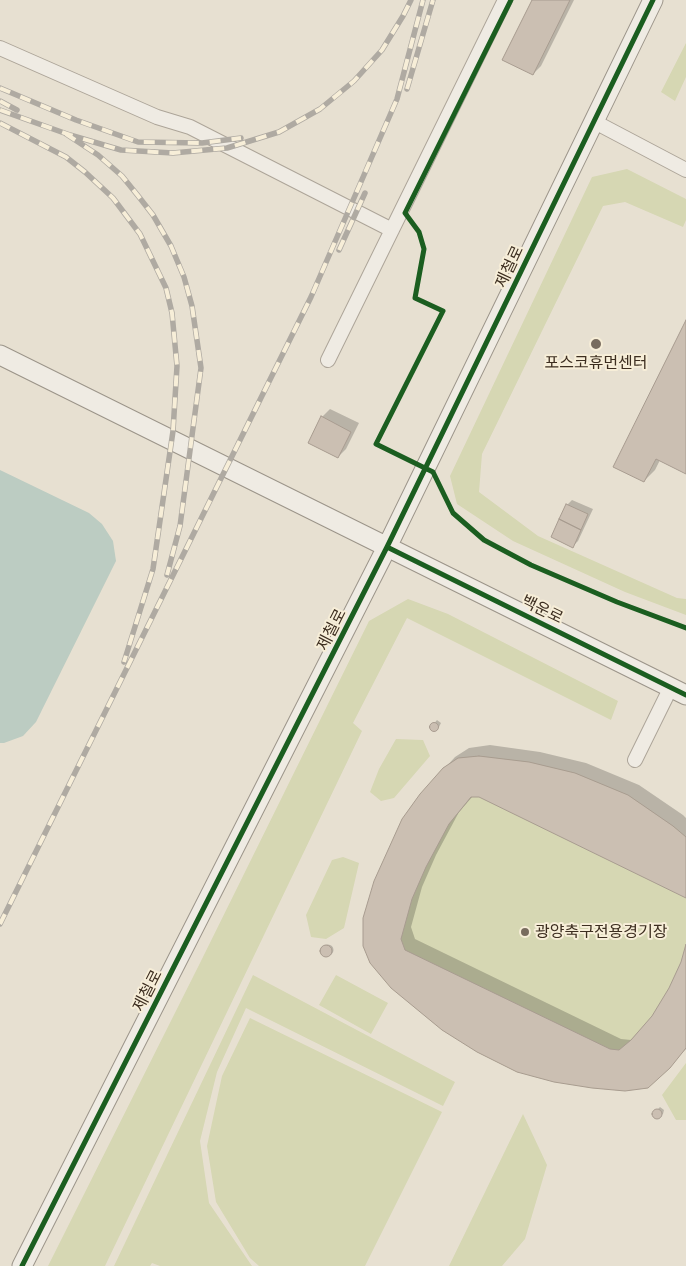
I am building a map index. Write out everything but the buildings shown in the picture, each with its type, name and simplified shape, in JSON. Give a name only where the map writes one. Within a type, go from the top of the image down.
[{"type":"main road","name":"제철로","points":[[22,1266],[462,397],[593,120],[653,0]]},
{"type":"main road","name":"백운로","points":[[0,355],[678,691]]},
{"type":"street","points":[[328,360],[506,0]]},
{"type":"street","points":[[0,48],[157,117],[190,127],[392,230]]},
{"type":"street","points":[[593,120],[686,170]]},
{"type":"street","points":[[635,760],[678,691]]},
{"type":"green space","points":[[686,43],[686,77],[675,101],[661,92]]},
{"type":"green space","points":[[627,169],[686,199],[686,220],[683,227],[625,202],[603,206],[482,454],[479,492],[538,536],[677,598],[686,599],[686,615],[625,592],[513,541],[457,504],[450,476],[592,177]]},
{"type":"green space","points":[[408,599],[448,614],[618,701],[611,720],[407,618],[353,723],[362,731],[105,1266],[48,1266],[369,621]]},
{"type":"green space","points":[[396,739],[423,740],[430,756],[394,798],[381,801],[370,792],[379,769]]},
{"type":"green space","name":"광양축구전용경기장","points":[[479,756],[529,762],[575,773],[628,795],[686,837],[686,1048],[670,1068],[648,1088],[625,1091],[592,1088],[554,1082],[517,1072],[477,1052],[442,1030],[391,988],[370,963],[363,946],[374,881],[402,819],[420,794],[443,768],[458,758]]},
{"type":"green space","points":[[343,857],[359,863],[344,928],[326,939],[311,937],[306,915],[332,860]]},
{"type":"green space","points":[[253,975],[455,1082],[443,1106],[246,1008],[217,1072],[200,1141],[209,1203],[252,1266],[160,1266],[152,1263],[150,1266],[114,1266]]},
{"type":"green space","points":[[336,975],[388,1003],[371,1034],[319,1005]]},
{"type":"green space","points":[[250,1018],[442,1112],[365,1266],[259,1266],[250,1258],[216,1202],[207,1146],[222,1076]]},
{"type":"green space","points":[[686,1063],[686,1120],[676,1120],[662,1095]]},
{"type":"green space","points":[[523,1114],[547,1165],[525,1239],[502,1266],[449,1266]]},
{"type":"shaded area","points":[[0,470],[89,513],[102,524],[113,541],[116,561],[36,722],[23,736],[4,743],[0,743]]},
{"type":"railway","points":[[0,110],[70,135],[121,150],[173,153],[227,148],[279,132],[320,109],[354,81],[382,50],[411,0]]},
{"type":"railway","points":[[0,924],[311,297],[397,99],[423,0]]},
{"type":"railway","points":[[407,89],[433,0]]},
{"type":"railway","points":[[0,88],[76,120],[138,142],[202,143],[241,138]]},
{"type":"railway","points":[[0,101],[17,110]]},
{"type":"railway","points":[[0,123],[66,157],[113,198],[140,234],[166,288],[172,313],[177,366],[173,431],[153,569],[124,662]]},
{"type":"railway","points":[[66,134],[98,155],[122,176],[153,215],[171,246],[184,277],[192,306],[201,368],[180,526],[167,575]]},
{"type":"railway","points":[[339,250],[365,193]]},
{"type":"cycle path","points":[[511,0],[405,213],[419,232],[424,249],[415,298],[443,311],[376,444],[433,472],[453,513],[484,540],[531,565],[617,602],[686,628]]},
{"type":"cycle path","points":[[22,1266],[387,547],[653,0]]},
{"type":"cycle path","points":[[387,547],[686,695]]},
{"type":"place","name":"포스코휴먼센터","points":[[596,344]]},
{"type":"place","name":"광양축구전용경기장","points":[[525,932]]}]
